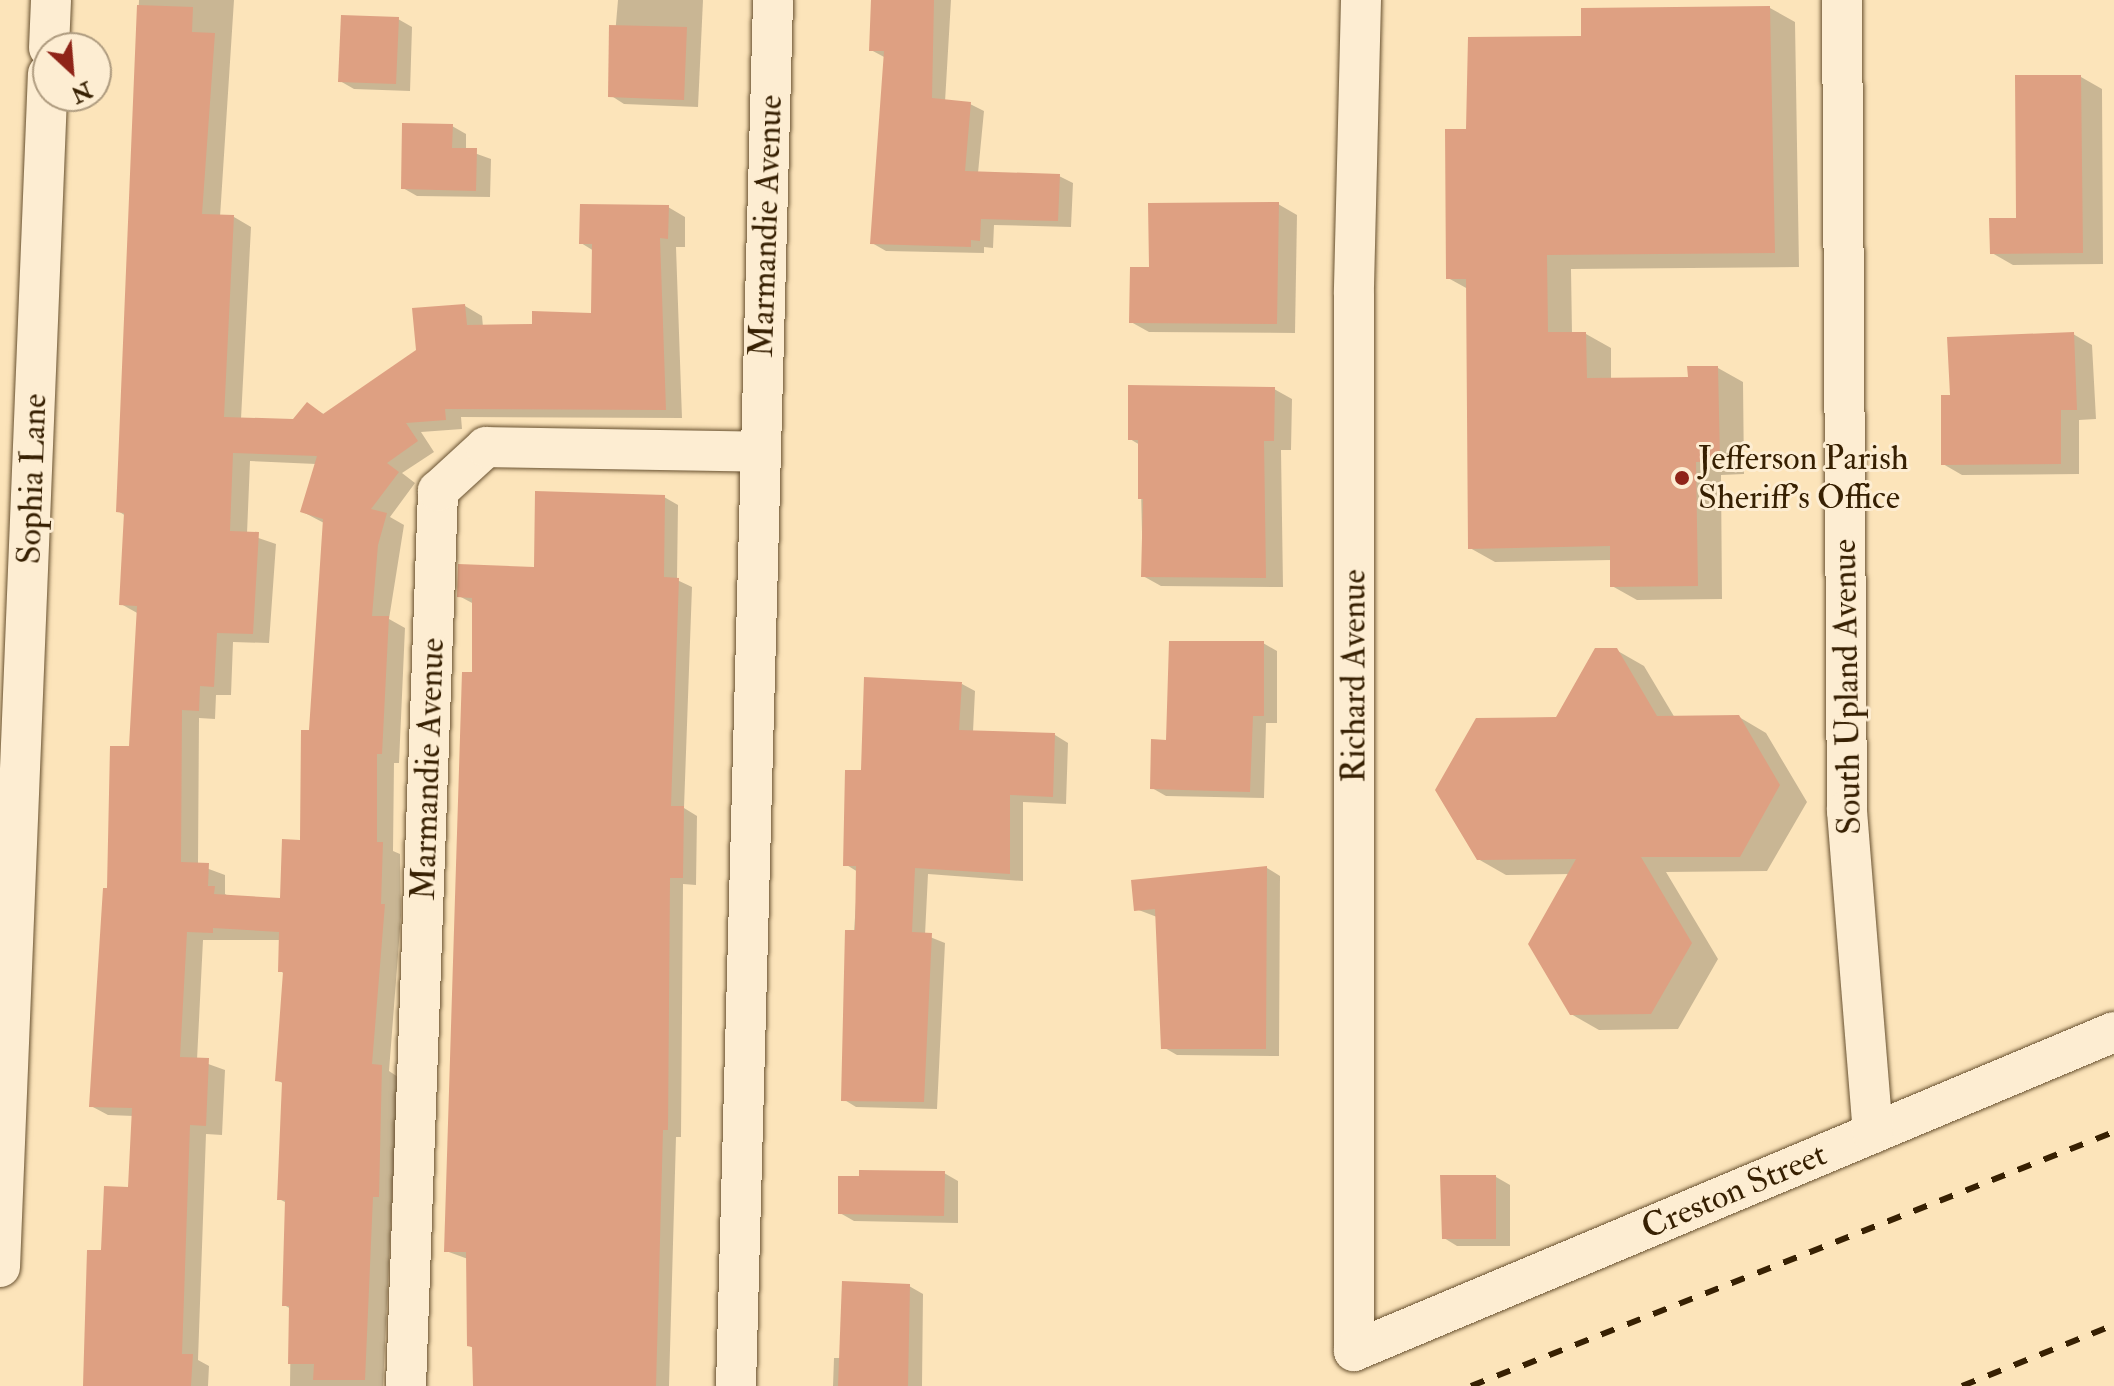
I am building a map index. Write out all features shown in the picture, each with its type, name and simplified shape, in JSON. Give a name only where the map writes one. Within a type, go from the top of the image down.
[{"type":"street","points":[[50,32],[51,0]]},
{"type":"street","name":"Marmandie Avenue","points":[[736,1386],[773,0]]},
{"type":"street","name":"Richard Avenue","points":[[1354,1351],[1354,294],[1361,0]]},
{"type":"street","name":"South Upland Avenue","points":[[1842,0],[1847,811],[1873,1133]]},
{"type":"street","name":"Sophia Lane","points":[[0,1267],[46,112]]},
{"type":"street","name":"Marmandie Avenue","points":[[406,1386],[438,491],[486,447],[759,452]]},
{"type":"street","name":"Creston Street","points":[[1354,1351],[2114,1032]]},
{"type":"building","points":[[871,0],[934,0],[932,98],[971,102],[965,171],[1060,174],[1058,221],[981,219],[980,241],[971,240],[971,247],[870,244],[884,51],[869,51]]},
{"type":"building","points":[[137,5],[193,7],[192,32],[215,33],[202,214],[234,215],[224,417],[293,419],[307,402],[323,414],[416,350],[412,308],[465,304],[467,325],[532,324],[532,311],[591,313],[592,244],[579,244],[580,204],[669,205],[668,239],[660,238],[666,410],[445,409],[446,420],[406,423],[418,441],[387,463],[399,472],[371,509],[387,513],[378,545],[372,616],[389,616],[382,754],[377,754],[377,842],[383,842],[381,904],[385,904],[372,1064],[382,1065],[379,1197],[373,1197],[365,1380],[313,1380],[314,1364],[288,1364],[289,1306],[282,1306],[285,1200],[277,1200],[282,1082],[275,1081],[283,972],[278,972],[279,932],[213,928],[213,933],[187,932],[180,1057],[209,1058],[206,1126],[190,1125],[182,1354],[193,1354],[191,1386],[83,1386],[87,1250],[101,1250],[104,1186],[128,1187],[132,1108],[89,1107],[103,888],[107,888],[110,746],[129,746],[137,606],[119,605],[124,513],[116,512]],"holes":[[[233,453],[317,456],[300,512],[323,519],[309,730],[301,730],[300,840],[282,839],[280,898],[214,894],[215,886],[208,886],[209,863],[181,862],[182,710],[199,711],[200,686],[214,687],[217,633],[253,634],[259,532],[230,531]]]},
{"type":"building","points":[[1770,6],[1775,253],[1547,255],[1548,332],[1586,332],[1587,378],[1688,377],[1687,366],[1718,366],[1720,461],[1696,462],[1698,586],[1610,587],[1610,546],[1468,549],[1466,279],[1446,279],[1445,129],[1466,129],[1468,37],[1581,36],[1581,8]]},
{"type":"building","points":[[341,15],[399,17],[396,84],[338,82]]},
{"type":"building","points":[[609,25],[687,27],[684,100],[608,97]]},
{"type":"building","points":[[2015,75],[2081,75],[2083,253],[1990,254],[1989,218],[2016,218]]},
{"type":"building","points":[[402,123],[453,124],[452,148],[477,148],[476,191],[401,189]]},
{"type":"building","points":[[1279,202],[1277,324],[1129,323],[1130,267],[1149,267],[1148,203]]},
{"type":"building","points":[[2074,332],[2077,410],[2061,410],[2061,464],[1941,465],[1941,395],[1950,395],[1947,337]]},
{"type":"building","points":[[1128,385],[1275,387],[1274,441],[1264,441],[1266,578],[1141,577],[1143,499],[1138,499],[1138,440],[1128,440]]},
{"type":"building","points":[[535,491],[665,495],[664,577],[679,578],[671,806],[684,806],[683,878],[670,878],[668,1130],[663,1130],[656,1386],[473,1386],[472,1347],[467,1346],[466,1252],[444,1252],[462,672],[472,672],[472,598],[457,597],[458,564],[534,567]]},
{"type":"building","points":[[1169,641],[1264,641],[1264,716],[1253,716],[1250,792],[1150,789],[1151,739],[1166,740]]},
{"type":"building","points":[[1595,648],[1617,648],[1657,716],[1739,715],[1780,785],[1740,857],[1641,857],[1692,943],[1651,1014],[1570,1015],[1528,944],[1576,859],[1477,860],[1435,790],[1476,718],[1556,717]]},
{"type":"building","points":[[864,677],[962,682],[959,730],[1055,733],[1053,797],[1010,795],[1010,874],[915,868],[912,932],[932,933],[924,1102],[841,1101],[845,930],[855,930],[856,866],[843,866],[845,770],[861,770]]},
{"type":"building","points":[[1267,866],[1266,1049],[1161,1049],[1155,909],[1134,911],[1131,880]]},
{"type":"building","points":[[859,1170],[945,1171],[944,1216],[838,1214],[838,1176],[859,1176]]},
{"type":"building","points":[[1440,1175],[1496,1175],[1496,1239],[1442,1239]]},
{"type":"building","points":[[842,1281],[910,1284],[908,1386],[838,1386]]},
{"type":"railway","points":[[1471,1386],[2114,1132]]},
{"type":"railway","points":[[1962,1386],[2114,1325]]},
{"type":"place","name":"Jefferson Parish Sheriff's Office","points":[[1682,478]]}]
